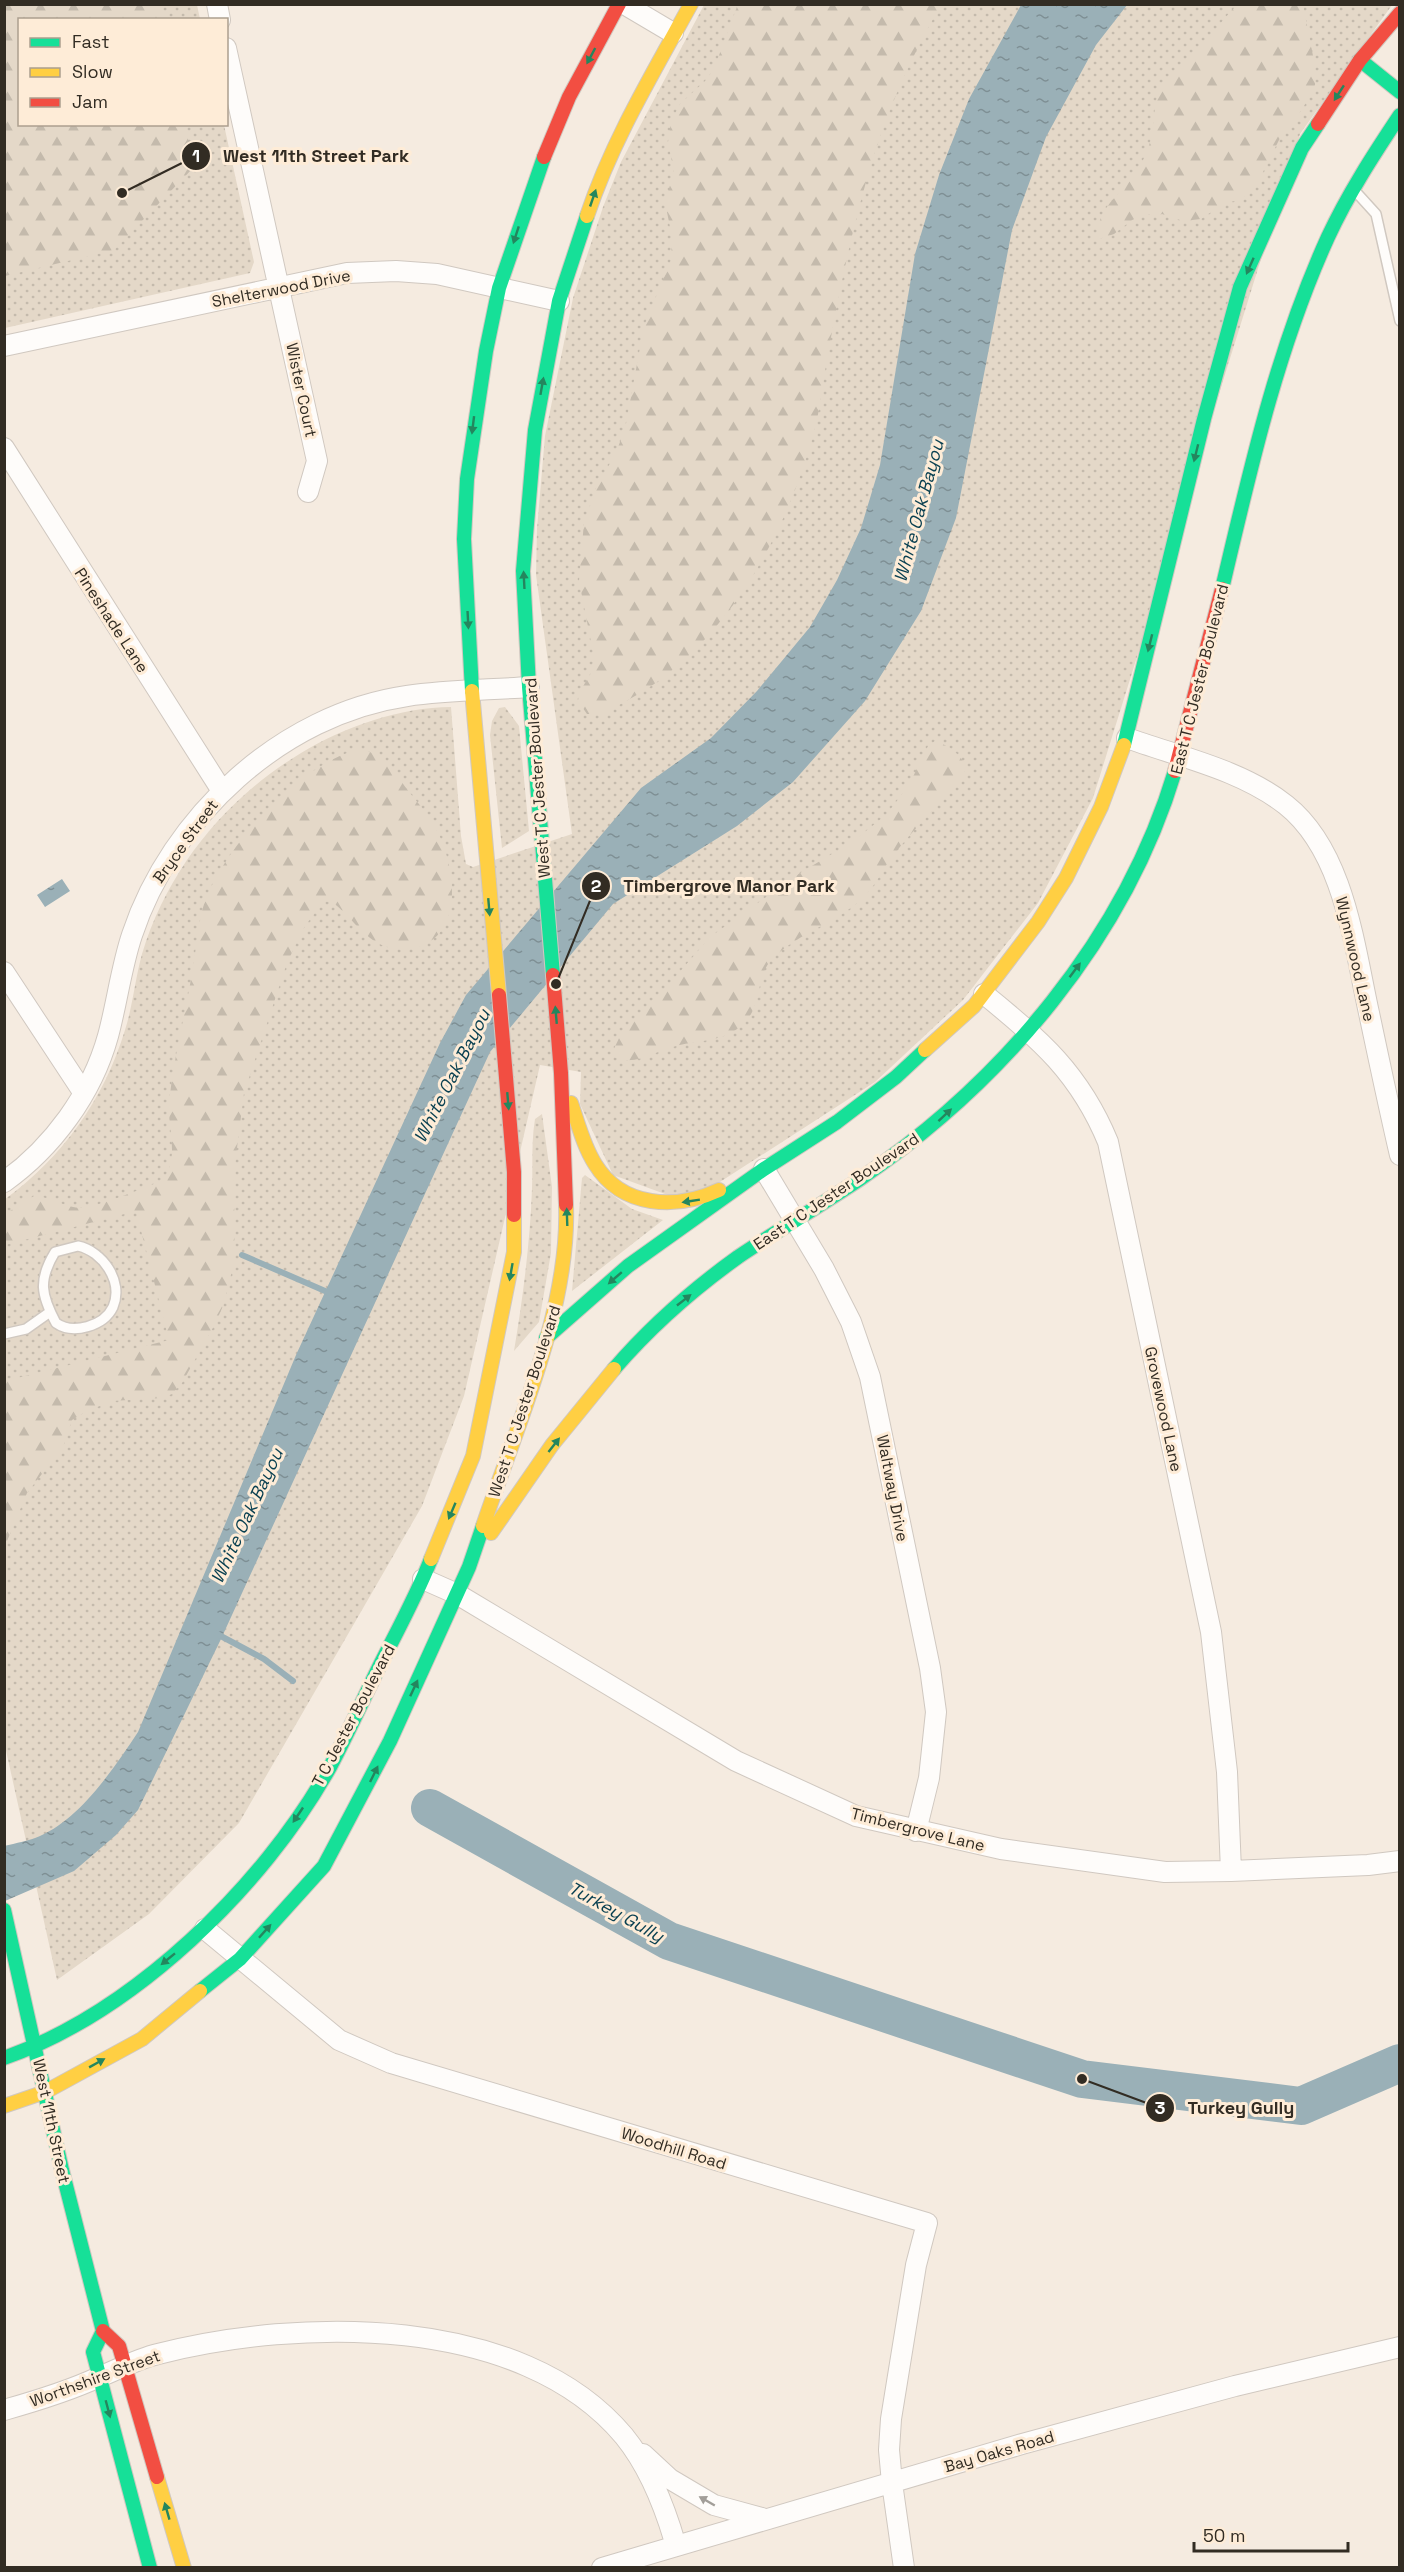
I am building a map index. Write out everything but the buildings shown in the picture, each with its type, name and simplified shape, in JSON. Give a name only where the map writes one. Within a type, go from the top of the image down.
[{"type":"main road","name":"West T C Jester Boulevard","points":[[473,1456],[514,1252],[514,1172],[472,692],[464,539],[467,479],[474,418],[499,288],[537,173],[560,118],[619,4]]},
{"type":"main road","name":"West T C Jester Boulevard","points":[[469,1567],[547,1337],[560,1289],[567,1235],[561,1073],[538,806],[523,571],[526,501],[535,430],[559,301],[596,189],[627,121],[672,33],[691,4]]},
{"type":"main road","points":[[523,1363],[547,1337],[628,1266],[764,1169],[837,1122],[896,1077],[984,994],[1038,922],[1066,878],[1101,807],[1127,738],[1204,419],[1240,287],[1302,148],[1360,60],[1400,13]]},
{"type":"main road","points":[[1360,60],[1400,92]]},
{"type":"main road","name":"East T C Jester Boulevard","points":[[469,1567],[518,1491],[622,1358],[675,1307],[763,1238],[861,1179],[941,1119],[1029,1030],[1080,964],[1119,904],[1154,831],[1182,757],[1281,353],[1325,243],[1352,188],[1400,115]]},
{"type":"main road","points":[[561,1073],[586,1148],[606,1180],[624,1195],[663,1205],[702,1199],[764,1169]]},
{"type":"main road","points":[[473,1456],[495,1418]]},
{"type":"main road","name":"T C Jester Boulevard","points":[[4,2058],[35,2047],[115,2000],[205,1929],[284,1836],[329,1768],[423,1579],[473,1456]]},
{"type":"main road","points":[[4,2106],[45,2092],[142,2039],[240,1959],[324,1866],[390,1742],[469,1567]]},
{"type":"main road","name":"West 11th Street","points":[[4,1910],[62,2170],[103,2331],[119,2346],[184,2568]]},
{"type":"main road","points":[[103,2331],[93,2352],[150,2568]]},
{"type":"street","points":[[624,4],[672,33]]},
{"type":"street","name":"Wister Court","points":[[228,57],[317,461],[308,492]]},
{"type":"street","name":"Shelterwood Drive","points":[[4,346],[347,273],[396,271],[437,274],[559,301]]},
{"type":"street","name":"Pineshade Lane","points":[[4,448],[222,791]]},
{"type":"street","name":"Bryce Street","points":[[4,1182],[45,1148],[70,1116],[107,1039],[132,935],[150,890],[185,837],[222,791],[278,747],[322,723],[371,705],[406,696],[529,687]]},
{"type":"street","name":"Wynnwood Lane","points":[[1127,738],[1262,789],[1287,806],[1308,830],[1332,869],[1349,919],[1400,1155]]},
{"type":"street","points":[[4,972],[83,1092]]},
{"type":"street","name":"Grovewood Lane","points":[[984,994],[1029,1030],[1063,1065],[1094,1109],[1108,1142],[1211,1632],[1227,1772],[1231,1871]]},
{"type":"street","name":"Waltway Drive","points":[[764,1169],[824,1269],[851,1323],[870,1377],[927,1656],[936,1712],[929,1778],[916,1831]]},
{"type":"street","name":"Timbergrove Lane","points":[[423,1579],[457,1594],[736,1761],[856,1815],[916,1831],[1001,1849],[1165,1872],[1368,1865],[1400,1861]]},
{"type":"street","name":"Woodhill Road","points":[[205,1929],[339,2040],[391,2063],[927,2223],[916,2265],[891,2419],[892,2483]]},
{"type":"street","name":"Worthshire Street","points":[[4,2410],[100,2377],[124,2364],[198,2344],[297,2331],[356,2331],[420,2337],[504,2359],[555,2378],[595,2408],[670,2479],[714,2505],[762,2518]]},
{"type":"street","name":"Bay Oaks Road","points":[[602,2568],[762,2518],[1235,2386],[1400,2348]]},
{"type":"street","name":"Worthshire Street","points":[[624,2437],[659,2493],[676,2546]]},
{"type":"street","points":[[892,2483],[904,2568]]},
{"type":"lane","points":[[1352,188],[1376,214],[1400,321]]},
{"type":"lane","points":[[78,1246],[100,1256],[106,1262],[114,1289],[112,1307],[106,1316],[96,1324],[73,1329],[56,1323],[50,1312],[42,1276],[55,1252],[78,1246]]},
{"type":"lane","points":[[4,1334],[26,1329],[50,1312]]},
{"type":"green space","points":[[738,4],[941,5],[899,87],[875,153],[861,198],[844,270],[814,432],[804,465],[777,532],[741,594],[695,649],[662,679],[637,695],[604,714],[587,714],[578,701],[579,693],[591,673],[594,657],[579,581],[584,522],[597,485],[615,455],[625,429],[644,326],[671,260],[672,237],[665,202],[674,172],[668,142],[671,122],[680,104],[705,81],[714,69]]},
{"type":"green space","points":[[4,5],[197,5],[200,18],[18,18],[18,126],[224,126],[254,262],[250,273],[5,328]]},
{"type":"green space","points":[[4,5],[160,5],[163,18],[18,18],[18,126],[185,126],[194,167],[114,250],[5,276]]},
{"type":"green space","points":[[704,5],[1392,5],[1300,134],[1093,798],[1038,903],[963,1000],[875,1082],[706,1191],[676,1198],[613,1175],[580,1104],[581,1072],[540,1065],[464,1396],[422,1506],[239,1823],[149,1914],[57,1980],[5,1746],[4,1200],[45,1165],[63,1146],[79,1125],[106,1080],[125,1030],[142,954],[153,923],[184,865],[224,814],[273,771],[318,744],[373,720],[413,711],[451,707],[461,836],[466,864],[473,867],[572,834],[536,575],[537,529],[545,436],[573,298],[603,207],[621,162]]},
{"type":"green space","points":[[1237,5],[1303,5],[1315,66],[1315,85],[1303,108],[1279,140],[1256,186],[1242,199],[1223,204],[1201,219],[1183,221],[1162,214],[1147,214],[1132,220],[1114,234],[1099,239],[1098,228],[1105,210],[1132,178],[1146,154],[1160,90],[1193,58]]},
{"type":"green space","points":[[505,707],[519,726],[529,831],[502,848],[490,735],[492,721],[499,708]]},
{"type":"green space","points":[[935,741],[949,748],[961,758],[966,767],[963,778],[900,847],[864,897],[842,914],[795,941],[773,958],[764,972],[755,1005],[747,1020],[731,1033],[723,1036],[668,1048],[644,1058],[627,1060],[611,1055],[622,1032],[664,990],[710,937],[800,873],[852,842],[886,815],[909,785],[928,746]]},
{"type":"green space","points":[[353,751],[373,753],[387,762],[437,830],[449,864],[451,880],[450,911],[445,925],[424,945],[409,949],[394,949],[370,938],[332,902],[323,901],[301,932],[286,966],[244,1093],[233,1179],[235,1228],[233,1267],[223,1306],[215,1324],[182,1383],[172,1394],[162,1398],[112,1401],[72,1420],[63,1447],[27,1493],[5,1546],[5,1381],[169,1340],[136,1211],[5,1245],[5,1214],[34,1196],[82,1208],[123,1196],[162,1180],[171,1164],[172,1154],[169,1114],[171,1087],[203,906],[211,887],[236,846],[271,806],[311,773]]},
{"type":"green space","points":[[542,1114],[552,1187],[551,1253],[539,1322],[514,1351],[530,1230],[535,1119]]},
{"type":"green space","points":[[585,1175],[632,1209],[663,1220],[572,1291],[582,1178]]},
{"type":"water","name":"White Oak Bayou","points":[[1021,5],[1127,5],[1096,45],[1046,137],[1012,230],[956,518],[921,611],[865,701],[793,782],[737,826],[613,904],[490,1052],[221,1639],[138,1810],[116,1835],[74,1871],[5,1901],[4,1846],[40,1836],[69,1817],[95,1791],[138,1732],[296,1355],[440,1043],[466,995],[641,788],[711,738],[757,691],[810,627],[837,580],[861,528],[880,465],[915,254],[939,175],[969,99]]},
{"type":"water","points":[[62,879],[70,891],[45,907],[37,895]]},
{"type":"waterway","points":[[242,1255],[332,1294]]},
{"type":"waterway","points":[[217,1634],[264,1659],[293,1681]]},
{"type":"waterway","name":"Turkey Gully","points":[[430,1808],[669,1941],[1082,2079],[1301,2106],[1400,2063]]},
{"type":"traffic: fast","points":[[1360,60],[1400,92]]},
{"type":"traffic: fast","points":[[1222,589],[1266,410],[1310,279],[1344,205],[1400,115]]},
{"type":"traffic: fast","points":[[1124,745],[1204,419],[1240,287],[1302,148],[1318,124]]},
{"type":"traffic: fast","points":[[472,691],[464,539],[467,479],[486,351],[499,288],[544,157]]},
{"type":"traffic: fast","points":[[553,975],[529,687],[523,571],[535,430],[559,301],[587,216]]},
{"type":"traffic: fast","points":[[614,1369],[657,1323],[704,1282],[738,1257],[860,1179],[913,1140],[963,1098],[1009,1051],[1052,1001],[1091,948],[1125,892],[1153,832],[1175,771]]},
{"type":"traffic: fast","points":[[546,1338],[628,1266],[764,1169],[837,1122],[896,1077],[925,1050]]},
{"type":"traffic: fast","points":[[200,1991],[240,1959],[324,1866],[390,1741],[469,1567],[483,1526]]},
{"type":"traffic: fast","points":[[4,2058],[53,2037],[100,2010],[147,1977],[191,1940],[232,1900],[269,1857],[302,1812],[330,1767],[431,1559]]},
{"type":"traffic: fast","points":[[4,1910],[62,2170],[103,2331]]},
{"type":"traffic: fast","points":[[103,2331],[93,2352],[150,2568]]},
{"type":"traffic: slow","points":[[587,216],[621,134],[691,4]]},
{"type":"traffic: slow","points":[[472,691],[499,995]]},
{"type":"traffic: slow","points":[[925,1050],[974,1006],[1038,922],[1066,878],[1101,807],[1124,745]]},
{"type":"traffic: slow","points":[[571,1103],[591,1157],[606,1179],[620,1189],[635,1197],[668,1202],[685,1201],[719,1190]]},
{"type":"traffic: slow","points":[[483,1526],[525,1409],[550,1326],[565,1245],[566,1205]]},
{"type":"traffic: slow","points":[[431,1559],[473,1456],[514,1252],[514,1215]]},
{"type":"traffic: slow","points":[[491,1533],[552,1445],[614,1369]]},
{"type":"traffic: slow","points":[[4,2106],[45,2092],[142,2039],[200,1991]]},
{"type":"traffic: slow","points":[[157,2477],[184,2568]]},
{"type":"traffic: jam","points":[[544,157],[569,97],[619,4]]},
{"type":"traffic: jam","points":[[1318,124],[1360,60],[1400,13]]},
{"type":"traffic: jam","points":[[1175,771],[1222,589]]},
{"type":"traffic: jam","points":[[553,975],[561,1073],[566,1205]]},
{"type":"traffic: jam","points":[[499,995],[514,1172],[514,1215]]},
{"type":"traffic: jam","points":[[103,2331],[119,2346],[157,2477]]},
{"type":"place","name":"West 11th Street Park","points":[[122,193]]},
{"type":"place","name":"Timbergrove Manor Park","points":[[556,984]]},
{"type":"place","name":"Turkey Gully","points":[[1082,2079]]}]
